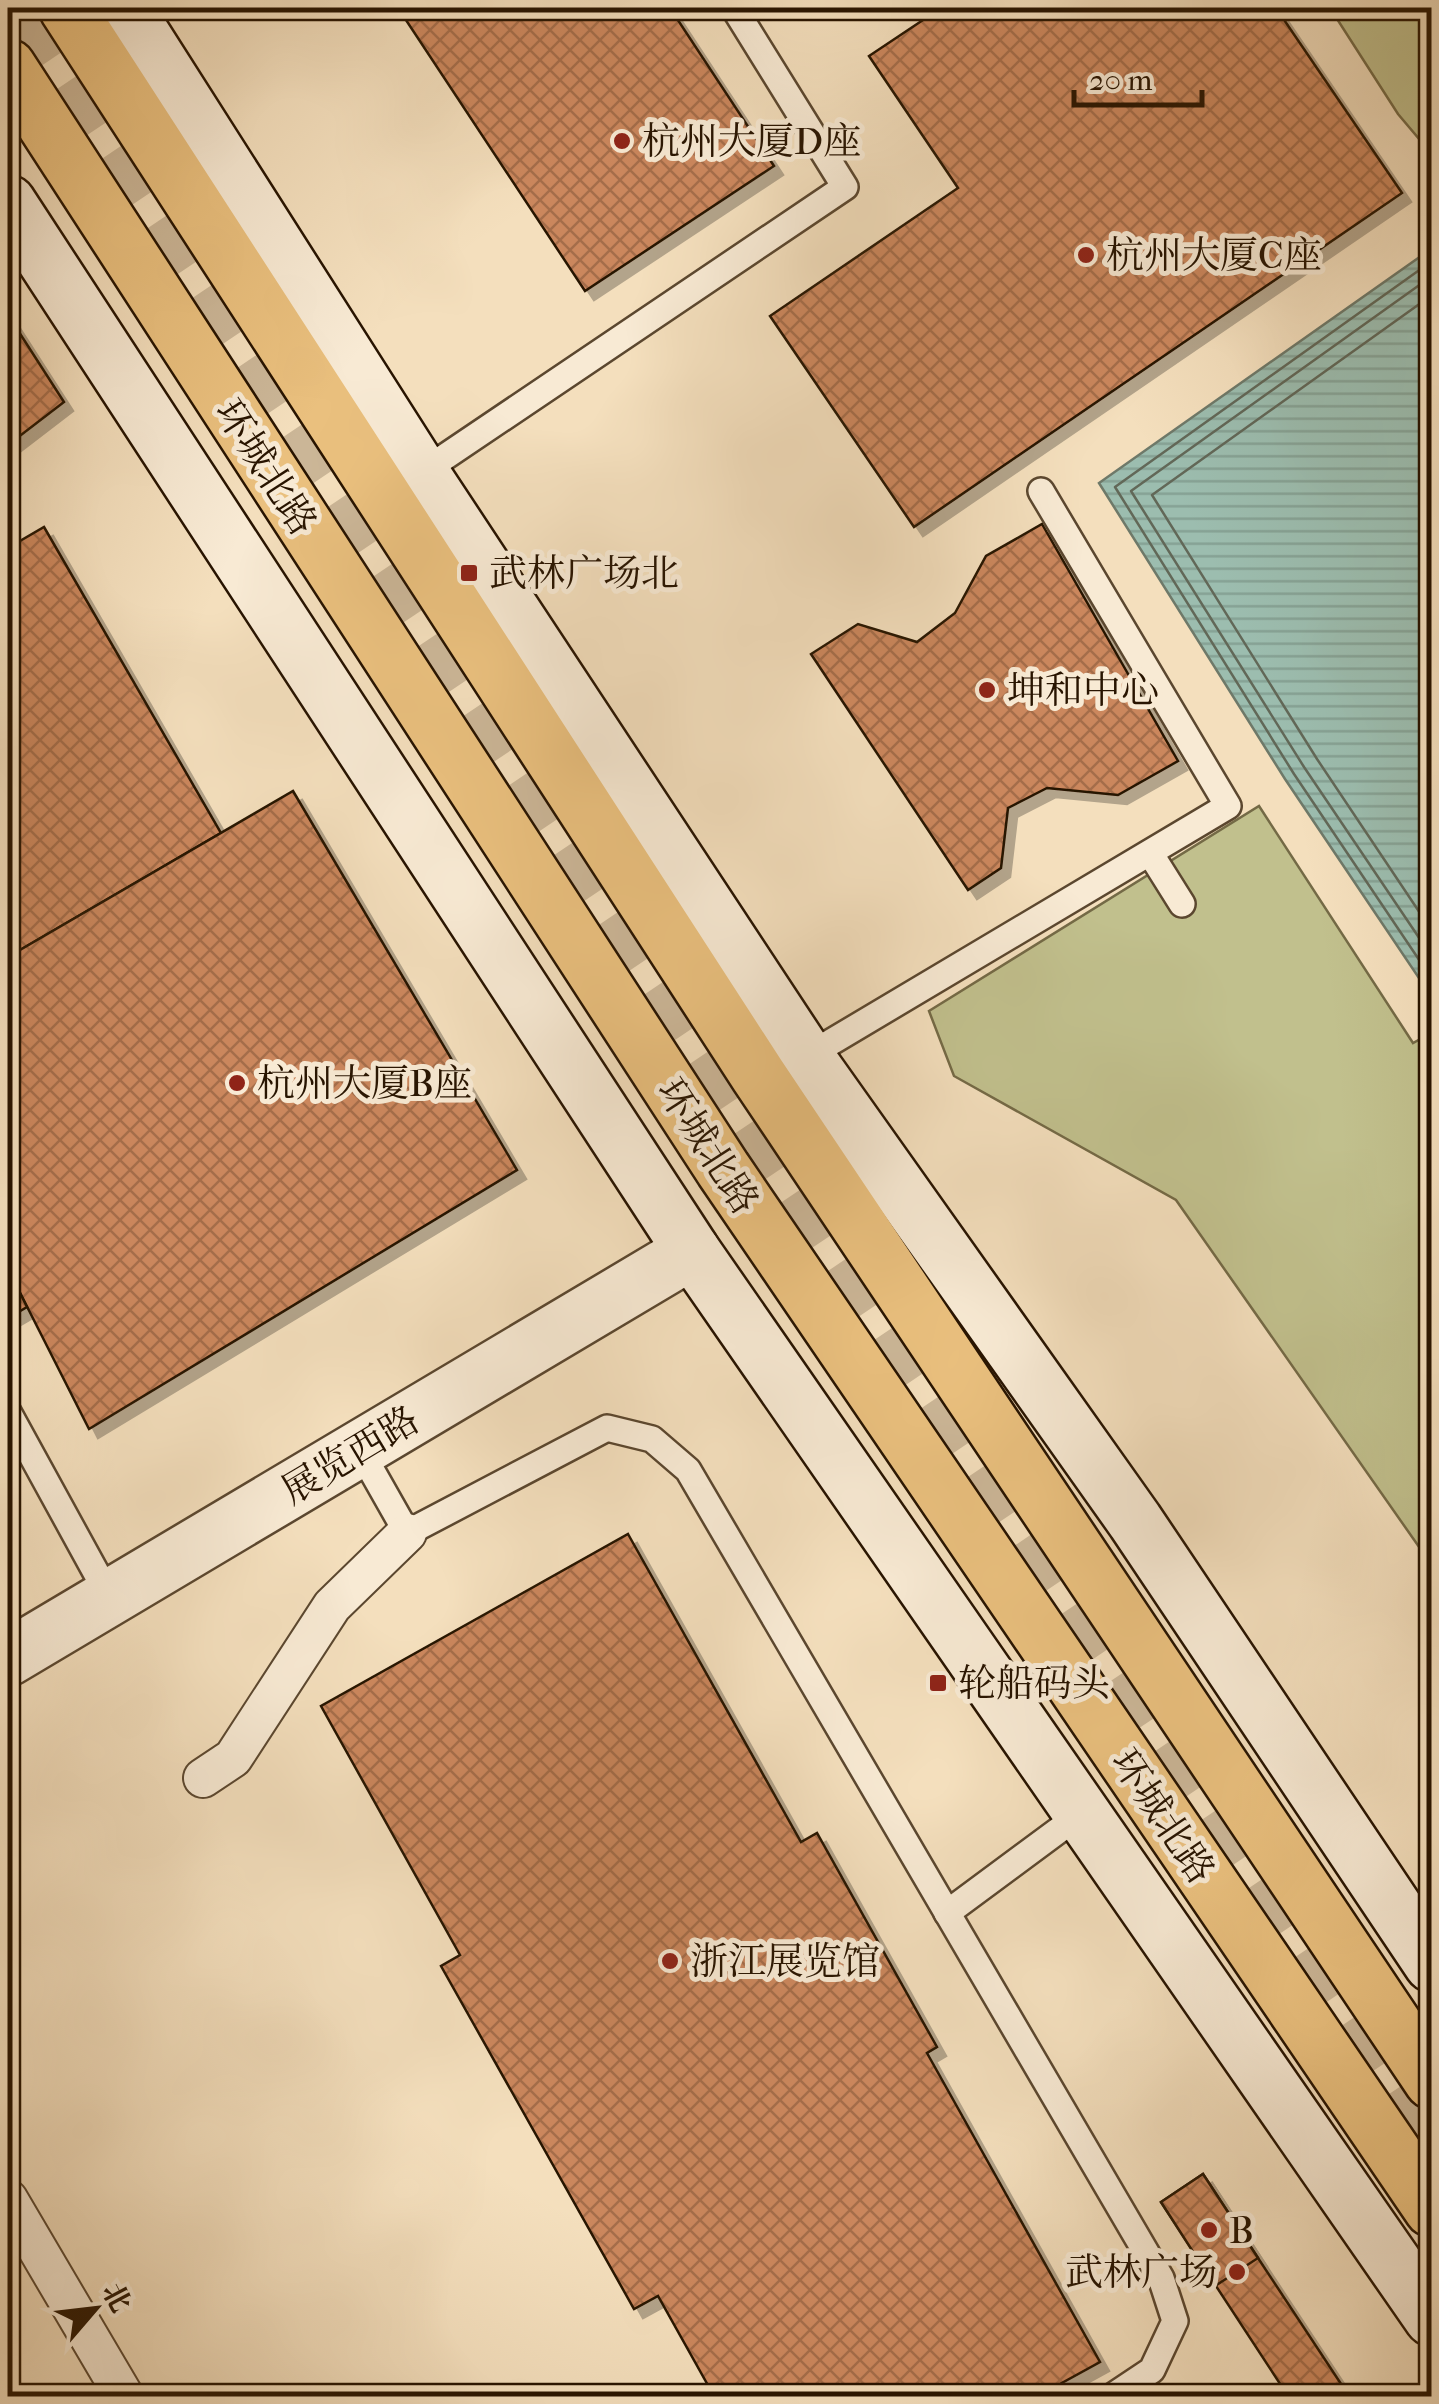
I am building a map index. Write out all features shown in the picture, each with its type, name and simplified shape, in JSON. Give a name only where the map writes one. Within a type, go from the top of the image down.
[{"type":"main road","name":"环城北路","points":[[67,8],[758,1075],[1432,2081]]},
{"type":"main road","points":[[126,8],[421,473],[806,1056],[1134,1522],[1432,1964]]},
{"type":"main road","name":"环城北路","points":[[8,67],[723,1170],[1432,2209]]},
{"type":"main road","name":"环城北路","points":[[8,203],[692,1251],[1432,2318]]},
{"type":"main road","name":"展览西路","points":[[8,1658],[692,1251]]},
{"type":"street","points":[[203,1778],[233,1758],[332,1606],[407,1533]]},
{"type":"street","points":[[8,2199],[124,2396]]},
{"type":"lane","points":[[421,473],[845,187],[734,8]]},
{"type":"lane","points":[[806,1056],[1228,806],[1041,492]]},
{"type":"lane","points":[[1150,853],[1182,904]]},
{"type":"lane","points":[[8,1412],[110,1598]]},
{"type":"lane","points":[[360,1450],[407,1533],[607,1428],[652,1439],[688,1470],[1160,2278],[1175,2322],[1152,2370],[1113,2396]]},
{"type":"lane","points":[[947,1913],[1082,1813]]},
{"type":"shaded area","points":[[1330,8],[1431,8],[1431,153],[1398,114]]},
{"type":"shaded area","points":[[1259,806],[1413,1043],[1431,1033],[1431,1564],[1176,1200],[954,1076],[929,1011]]},
{"type":"water","points":[[1431,249],[1431,996],[1285,779],[1099,483]]},
{"type":"building","name":"杭州大厦D座","points":[[398,8],[670,8],[774,166],[585,291]]},
{"type":"building","name":"杭州大厦C座","points":[[941,8],[1222,8],[1228,17],[1241,8],[1276,8],[1402,193],[914,527],[770,316],[958,188],[869,56]]},
{"type":"building","points":[[8,315],[64,402],[8,445]]},
{"type":"building","name":"坤和中心","points":[[1042,524],[1178,761],[1118,795],[1047,788],[1008,808],[1001,868],[968,890],[811,654],[858,624],[917,642],[955,613],[986,556]]},
{"type":"building","points":[[44,527],[221,833],[8,957],[8,548]]},
{"type":"building","name":"杭州大厦B座","points":[[293,791],[517,1170],[89,1429],[8,1269],[8,957]]},
{"type":"building","points":[[8,1269],[27,1307],[8,1318]]},
{"type":"building","name":"浙江展览馆","points":[[628,1534],[801,1842],[817,1833],[937,2047],[927,2053],[1100,2362],[1038,2396],[714,2396],[658,2296],[634,2309],[441,1966],[460,1955],[321,1706]]},
{"type":"building","name":"武林广场","points":[[1203,2174],[1349,2396],[1288,2396],[1161,2202]]},
{"type":"building","name":"B","points":[[1203,2174],[1258,2258],[1215,2286],[1161,2202]]},
{"type":"tunnel","points":[[8,22],[1432,2138]]},
{"type":"place","name":"杭州大厦D座","points":[[622,141]]},
{"type":"place","name":"杭州大厦C座","points":[[1086,255]]},
{"type":"place","name":"武林广场北","points":[[469,573]]},
{"type":"place","name":"坤和中心","points":[[987,690]]},
{"type":"place","name":"杭州大厦B座","points":[[237,1083]]},
{"type":"place","name":"轮船码头","points":[[938,1683]]},
{"type":"place","name":"浙江展览馆","points":[[670,1961]]},
{"type":"place","name":"B","points":[[1209,2230]]},
{"type":"place","name":"武林广场","points":[[1237,2272]]}]
